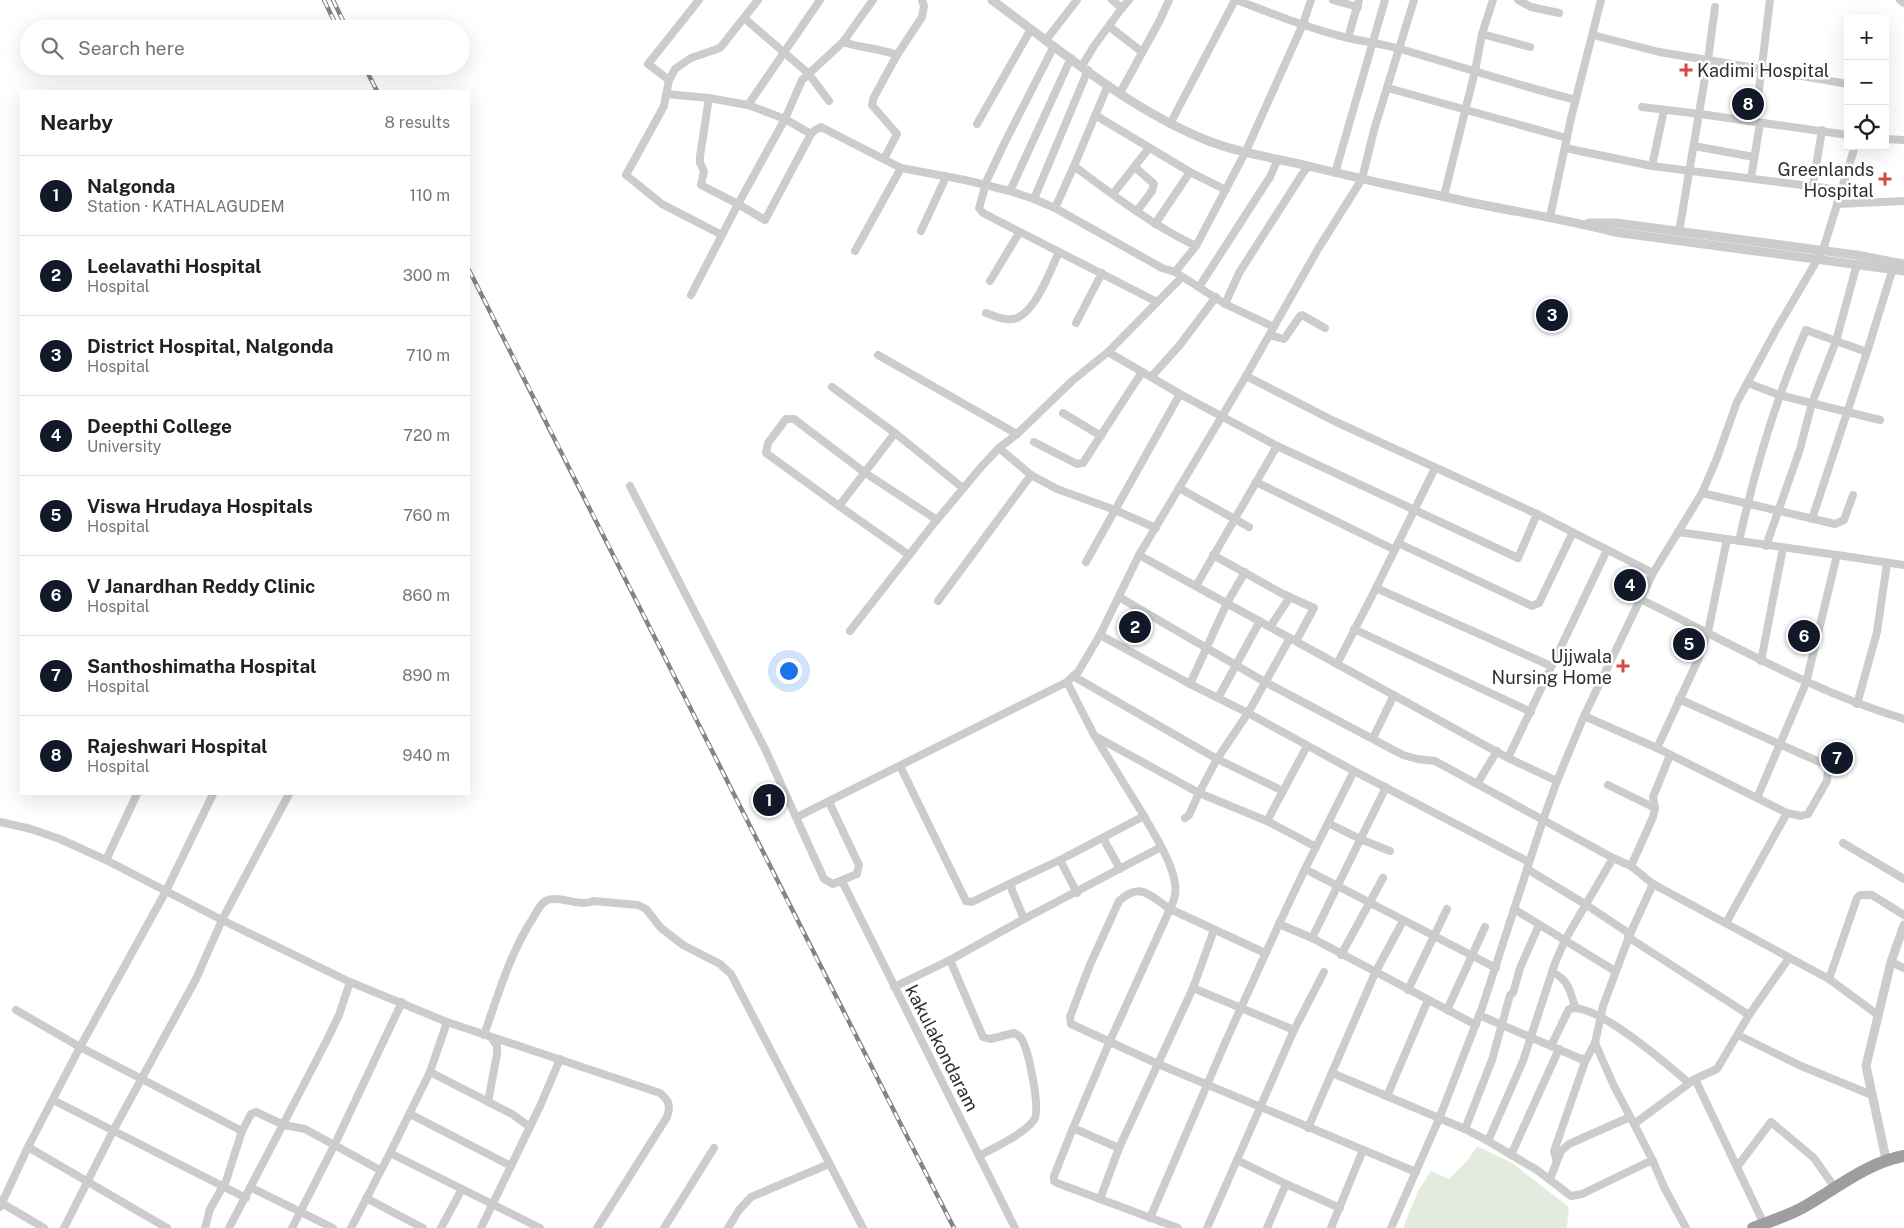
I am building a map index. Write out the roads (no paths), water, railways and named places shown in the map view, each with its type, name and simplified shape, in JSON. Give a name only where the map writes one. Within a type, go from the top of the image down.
[{"type":"highway","points":[[1758,1226],[1801,1208],[1886,1159],[1904,1156]]},
{"type":"street","points":[[669,80],[648,64],[699,0]]},
{"type":"street","points":[[722,236],[662,204],[626,175],[664,106],[669,80],[675,69],[691,58],[720,48],[758,0]]},
{"type":"street","points":[[748,105],[820,0]]},
{"type":"street","points":[[691,295],[785,118],[802,80],[843,42],[873,0]]},
{"type":"street","points":[[884,159],[897,134],[872,105],[874,97],[897,55],[922,18],[924,6],[922,0]]},
{"type":"street","points":[[992,0],[1120,93],[1170,124],[1208,140],[1362,179],[1579,223],[1614,232],[1893,268],[1904,271]]},
{"type":"street","points":[[1046,40],[1077,0]]},
{"type":"street","points":[[1112,0],[1122,8]]},
{"type":"street","points":[[1034,199],[1094,46],[1129,0]]},
{"type":"street","points":[[1120,93],[1169,0]]},
{"type":"street","points":[[1170,124],[1236,0],[1348,38],[1400,49],[1513,84],[1576,100]]},
{"type":"street","points":[[850,631],[963,488],[999,448],[1108,352],[1157,302],[1179,274],[1196,246],[1246,151],[1303,24],[1311,0]]},
{"type":"street","points":[[1333,0],[1358,4],[1348,38]]},
{"type":"street","points":[[1335,172],[1385,0]]},
{"type":"street","points":[[797,817],[1070,679],[1078,672],[1100,635],[1140,555],[1246,376],[1318,249],[1362,179],[1374,130],[1414,0]]},
{"type":"street","points":[[1444,196],[1475,71],[1482,34],[1492,0]]},
{"type":"street","points":[[1518,0],[1531,7],[1559,13]]},
{"type":"street","points":[[1550,218],[1567,138],[1601,0]]},
{"type":"street","points":[[1751,178],[1770,0]]},
{"type":"street","points":[[1900,0],[1904,3]]},
{"type":"street","points":[[1679,232],[1700,114],[1715,6]]},
{"type":"street","points":[[744,18],[808,73],[829,101]]},
{"type":"street","points":[[1110,27],[1142,52]]},
{"type":"street","points":[[977,124],[1031,29]]},
{"type":"street","points":[[1482,34],[1530,48]]},
{"type":"street","points":[[1592,35],[1659,52],[1844,83]]},
{"type":"street","points":[[843,42],[859,47],[882,49],[897,55]]},
{"type":"street","points":[[1054,46],[1015,120],[986,185],[979,206],[980,211],[1019,233],[1157,302]]},
{"type":"street","points":[[1010,191],[1071,58]]},
{"type":"street","points":[[1055,208],[1108,85]]},
{"type":"street","points":[[1388,88],[1567,138]]},
{"type":"street","points":[[666,94],[709,98],[748,105],[785,118],[811,134]]},
{"type":"street","points":[[709,98],[700,156],[700,163],[704,171],[701,185],[765,220],[811,134],[822,127],[901,168],[1010,191],[1055,208],[1162,268],[1179,274],[1284,339],[1302,315],[1325,328]]},
{"type":"street","points":[[1642,107],[1844,134]]},
{"type":"street","points":[[1652,166],[1664,110]]},
{"type":"street","points":[[1096,115],[1190,172],[1226,190]]},
{"type":"street","points":[[1812,185],[1822,130]]},
{"type":"street","points":[[1889,139],[1904,140]]},
{"type":"street","points":[[1694,146],[1754,157]]},
{"type":"street","points":[[1113,194],[1149,148]]},
{"type":"street","points":[[1565,148],[1652,166],[1841,190]]},
{"type":"street","points":[[1391,1228],[1439,1119],[1476,1025],[1543,820],[1584,716],[1640,599],[1702,493],[1737,402],[1776,330],[1823,250],[1853,150]]},
{"type":"street","points":[[1199,287],[1270,177],[1278,159]]},
{"type":"street","points":[[1074,166],[1155,224],[1174,236],[1196,246]]},
{"type":"street","points":[[1225,304],[1239,273],[1309,166]]},
{"type":"street","points":[[1135,167],[1154,184],[1152,191],[1137,211]]},
{"type":"street","points":[[855,251],[901,168]]},
{"type":"street","points":[[1155,224],[1190,172]]},
{"type":"street","points":[[921,232],[946,177]]},
{"type":"street","points":[[1837,204],[1904,201]]},
{"type":"street","points":[[1579,223],[1616,222],[1823,250],[1904,264]]},
{"type":"street","points":[[990,281],[1019,233]]},
{"type":"street","points":[[986,313],[997,318],[1017,318],[1038,295],[1059,252]]},
{"type":"street","points":[[1766,546],[1800,449],[1812,403],[1836,341],[1858,264]]},
{"type":"street","points":[[1812,519],[1893,268]]},
{"type":"street","points":[[1076,323],[1102,273]]},
{"type":"street","points":[[1151,377],[1179,346],[1216,297]]},
{"type":"street","points":[[1739,542],[1747,504],[1780,395],[1806,330],[1867,352]]},
{"type":"street","points":[[1108,352],[1180,394],[1277,446],[1518,558],[1537,514]]},
{"type":"street","points":[[878,355],[1017,434]]},
{"type":"street","points":[[1034,442],[1080,464],[1087,460],[1142,372]]},
{"type":"street","points":[[1246,376],[1334,421],[1537,514],[1654,573]]},
{"type":"street","points":[[1748,383],[1780,395],[1847,410],[1880,420]]},
{"type":"street","points":[[832,387],[895,433],[963,488]]},
{"type":"street","points":[[1086,562],[1180,394]]},
{"type":"street","points":[[1062,414],[1101,436]]},
{"type":"street","points":[[909,555],[769,457],[766,449],[786,419],[794,419],[864,472],[937,520]]},
{"type":"street","points":[[839,506],[895,433]]},
{"type":"street","points":[[1196,586],[1277,446]]},
{"type":"street","points":[[999,448],[1031,475],[1057,490],[1115,510],[1156,528]]},
{"type":"street","points":[[1337,664],[1435,468]]},
{"type":"street","points":[[938,601],[1031,475]]},
{"type":"street","points":[[1256,482],[1532,606],[1539,603],[1573,532]]},
{"type":"street","points":[[630,486],[766,751],[824,879],[833,884],[857,874],[860,865],[829,802]]},
{"type":"street","points":[[1180,488],[1249,527]]},
{"type":"street","points":[[1702,493],[1835,524],[1842,522],[1853,495]]},
{"type":"street","points":[[1678,532],[1904,565]]},
{"type":"street","points":[[1656,748],[1698,660],[1708,632],[1727,539]]},
{"type":"street","points":[[1761,661],[1783,548]]},
{"type":"street","points":[[1508,758],[1607,550]]},
{"type":"street","points":[[1185,818],[1189,815],[1217,759],[1314,608],[1290,597],[1214,554]]},
{"type":"street","points":[[1140,555],[1508,758],[1557,781]]},
{"type":"street","points":[[1757,798],[1806,683],[1837,555]]},
{"type":"street","points":[[1857,704],[1876,632],[1887,563]]},
{"type":"street","points":[[1190,684],[1245,572]]},
{"type":"street","points":[[1376,588],[1551,666]]},
{"type":"street","points":[[1119,597],[1208,647],[1265,682],[1411,758],[1436,761],[1630,866],[1654,884],[1828,979],[1878,1015]]},
{"type":"street","points":[[1270,627],[1290,597]]},
{"type":"street","points":[[1640,599],[1806,683],[1857,704],[1904,719]]},
{"type":"street","points":[[1218,698],[1260,621]]},
{"type":"street","points":[[1354,629],[1531,712]]},
{"type":"street","points":[[1100,635],[1386,787],[1528,866],[1749,1015]]},
{"type":"street","points":[[1070,679],[1094,735],[1161,847],[1172,872],[1175,895],[1170,910],[1109,1042],[1054,1176],[1054,1181],[1178,1228]]},
{"type":"street","points":[[1070,679],[1217,759],[1283,791]]},
{"type":"street","points":[[1373,738],[1394,695]]},
{"type":"street","points":[[1584,716],[1656,748],[1787,813],[1801,816],[1808,814],[1827,781],[1829,773],[1828,768],[1824,764],[1679,700]]},
{"type":"street","points":[[1094,735],[1199,793],[1267,821],[1316,847]]},
{"type":"street","points":[[1267,821],[1307,746]]},
{"type":"street","points":[[1477,784],[1497,751]]},
{"type":"street","points":[[1630,866],[1653,818],[1655,808],[1653,797],[1670,756]]},
{"type":"street","points":[[900,766],[966,901],[972,902],[1060,860],[1144,816]]},
{"type":"street","points":[[1150,1218],[1265,953],[1354,771]]},
{"type":"street","points":[[1608,785],[1655,808]]},
{"type":"street","points":[[1312,938],[1386,787]]},
{"type":"street","points":[[106,860],[137,795]]},
{"type":"street","points":[[44,1228],[1,1204],[28,1147],[80,1047],[166,891],[213,795]]},
{"type":"street","points":[[64,1228],[86,1181],[196,979],[222,920],[288,795]]},
{"type":"street","points":[[1726,923],[1787,813]]},
{"type":"street","points":[[0,822],[46,834],[106,860],[222,920],[350,982],[447,1022],[660,1093],[669,1101],[670,1109],[667,1117],[597,1228]]},
{"type":"street","points":[[1328,823],[1390,851]]},
{"type":"street","points":[[1103,838],[1120,869]]},
{"type":"street","points":[[1843,843],[1904,879]]},
{"type":"street","points":[[894,987],[950,960],[1161,847]]},
{"type":"street","points":[[1488,1141],[1532,1038],[1552,972],[1565,940],[1613,858]]},
{"type":"street","points":[[1060,860],[1077,893]]},
{"type":"street","points":[[1305,869],[1496,968]]},
{"type":"street","points":[[1341,955],[1383,878]]},
{"type":"street","name":"kakulakondaram","points":[[842,881],[1015,1228]]},
{"type":"street","points":[[1011,882],[1012,890],[1024,919]]},
{"type":"street","points":[[1556,1159],[1554,1152],[1586,1059],[1595,1043],[1600,1017],[1615,971],[1629,935],[1654,884]]},
{"type":"street","points":[[1265,953],[1170,910],[1143,891],[1136,890],[1127,893],[1120,900],[1108,921],[1070,1021],[1076,1027],[1207,1086],[1416,1172]]},
{"type":"street","points":[[1828,979],[1860,894],[1872,895],[1904,916]]},
{"type":"street","points":[[487,1036],[510,962],[528,925],[545,902],[553,899],[587,904],[593,901],[638,905],[646,909],[660,928],[683,945],[720,964],[731,974],[863,1228]]},
{"type":"street","points":[[1408,990],[1447,908]]},
{"type":"street","points":[[1514,909],[1615,971]]},
{"type":"street","points":[[1308,1128],[1375,973],[1403,921]]},
{"type":"street","points":[[1280,924],[1312,938],[1476,1025]]},
{"type":"street","points":[[1465,1129],[1492,1060],[1510,995],[1513,993],[1520,968],[1539,925]]},
{"type":"street","points":[[1886,1159],[1866,1066],[1891,962],[1904,925]]},
{"type":"street","points":[[1447,1010],[1485,928]]},
{"type":"street","points":[[1100,1199],[1120,1148],[1193,988],[1214,930]]},
{"type":"street","points":[[1550,1178],[1556,1159],[1569,1144],[1632,1120],[1692,1081],[1718,1069],[1749,1015],[1790,958]]},
{"type":"street","points":[[950,960],[983,1037],[990,1039],[1014,1032],[1024,1042],[1034,1088],[1037,1116],[1033,1122],[1024,1130],[979,1156]]},
{"type":"street","points":[[1891,962],[1904,968]]},
{"type":"street","points":[[1207,1228],[1259,1106],[1294,1030],[1324,972]]},
{"type":"street","points":[[1552,972],[1562,976],[1566,982],[1575,1008]]},
{"type":"street","points":[[229,1228],[252,1188],[339,1015],[350,982]]},
{"type":"street","points":[[1193,988],[1294,1030]]},
{"type":"street","points":[[1387,1096],[1428,1000]]},
{"type":"street","points":[[292,1228],[334,1146],[402,1002]]},
{"type":"street","points":[[1511,1154],[1569,1009],[1575,1008],[1600,1017],[1645,1046],[1692,1081],[1736,1167],[1758,1226]]},
{"type":"street","points":[[16,1010],[80,1047],[242,1131]]},
{"type":"street","points":[[1479,1015],[1581,1059],[1586,1059]]},
{"type":"street","points":[[351,1228],[430,1072],[447,1022]]},
{"type":"street","points":[[1738,1035],[1801,1066],[1872,1095]]},
{"type":"street","points":[[487,1036],[497,1046],[488,1102]]},
{"type":"street","points":[[1595,1043],[1614,1086],[1686,1228]]},
{"type":"street","points":[[482,1228],[560,1059]]},
{"type":"street","points":[[430,1072],[512,1114],[530,1127]]},
{"type":"street","points":[[1332,1073],[1465,1129],[1511,1154],[1550,1178],[1566,1192],[1575,1196],[1606,1184],[1653,1161]]},
{"type":"street","points":[[53,1100],[246,1198]]},
{"type":"street","points":[[205,1228],[210,1209],[224,1186],[242,1131],[252,1114],[256,1112],[284,1125],[304,1129],[380,1170]]},
{"type":"street","points":[[410,1114],[511,1166]]},
{"type":"street","points":[[1736,1167],[1771,1122],[1814,1158],[1834,1188]]},
{"type":"street","points":[[1073,1128],[1120,1148]]},
{"type":"street","points":[[28,1147],[167,1228]]},
{"type":"street","points":[[664,1228],[714,1148]]},
{"type":"street","points":[[1331,1228],[1363,1150]]},
{"type":"street","points":[[390,1153],[540,1228]]},
{"type":"street","points":[[1237,1160],[1340,1208]]},
{"type":"street","points":[[728,1228],[750,1197],[830,1164]]},
{"type":"street","points":[[1267,1228],[1286,1184]]},
{"type":"street","points":[[252,1188],[333,1228]]},
{"type":"street","points":[[441,1228],[462,1189]]},
{"type":"street","points":[[366,1198],[423,1228]]},
{"type":"railway","points":[[324,0],[334,20]]},
{"type":"railway","points":[[333,0],[343,20]]},
{"type":"railway","points":[[369,75],[376,90]]},
{"type":"railway","points":[[470,272],[954,1228]]},
{"type":"place","name":"Kadimi Hospital","points":[[1686,70]]},
{"type":"place","name":"Rajeshwari Hospital","points":[[1748,104]]},
{"type":"place","name":"Greenlands Hospital","points":[[1885,179]]},
{"type":"place","name":"District Hospital, Nalgonda","points":[[1552,315]]},
{"type":"place","name":"Deepthi College","points":[[1630,585]]},
{"type":"place","name":"Leelavathi Hospital","points":[[1135,627]]},
{"type":"place","name":"V Janardhan Reddy Clinic","points":[[1804,636]]},
{"type":"place","name":"Viswa Hrudaya Hospitals","points":[[1689,644]]},
{"type":"place","name":"Ujjwala Nursing Home","points":[[1623,666]]},
{"type":"place","name":"Santhoshimatha Hospital","points":[[1837,758]]},
{"type":"place","name":"Nalgonda","points":[[769,800]]}]
